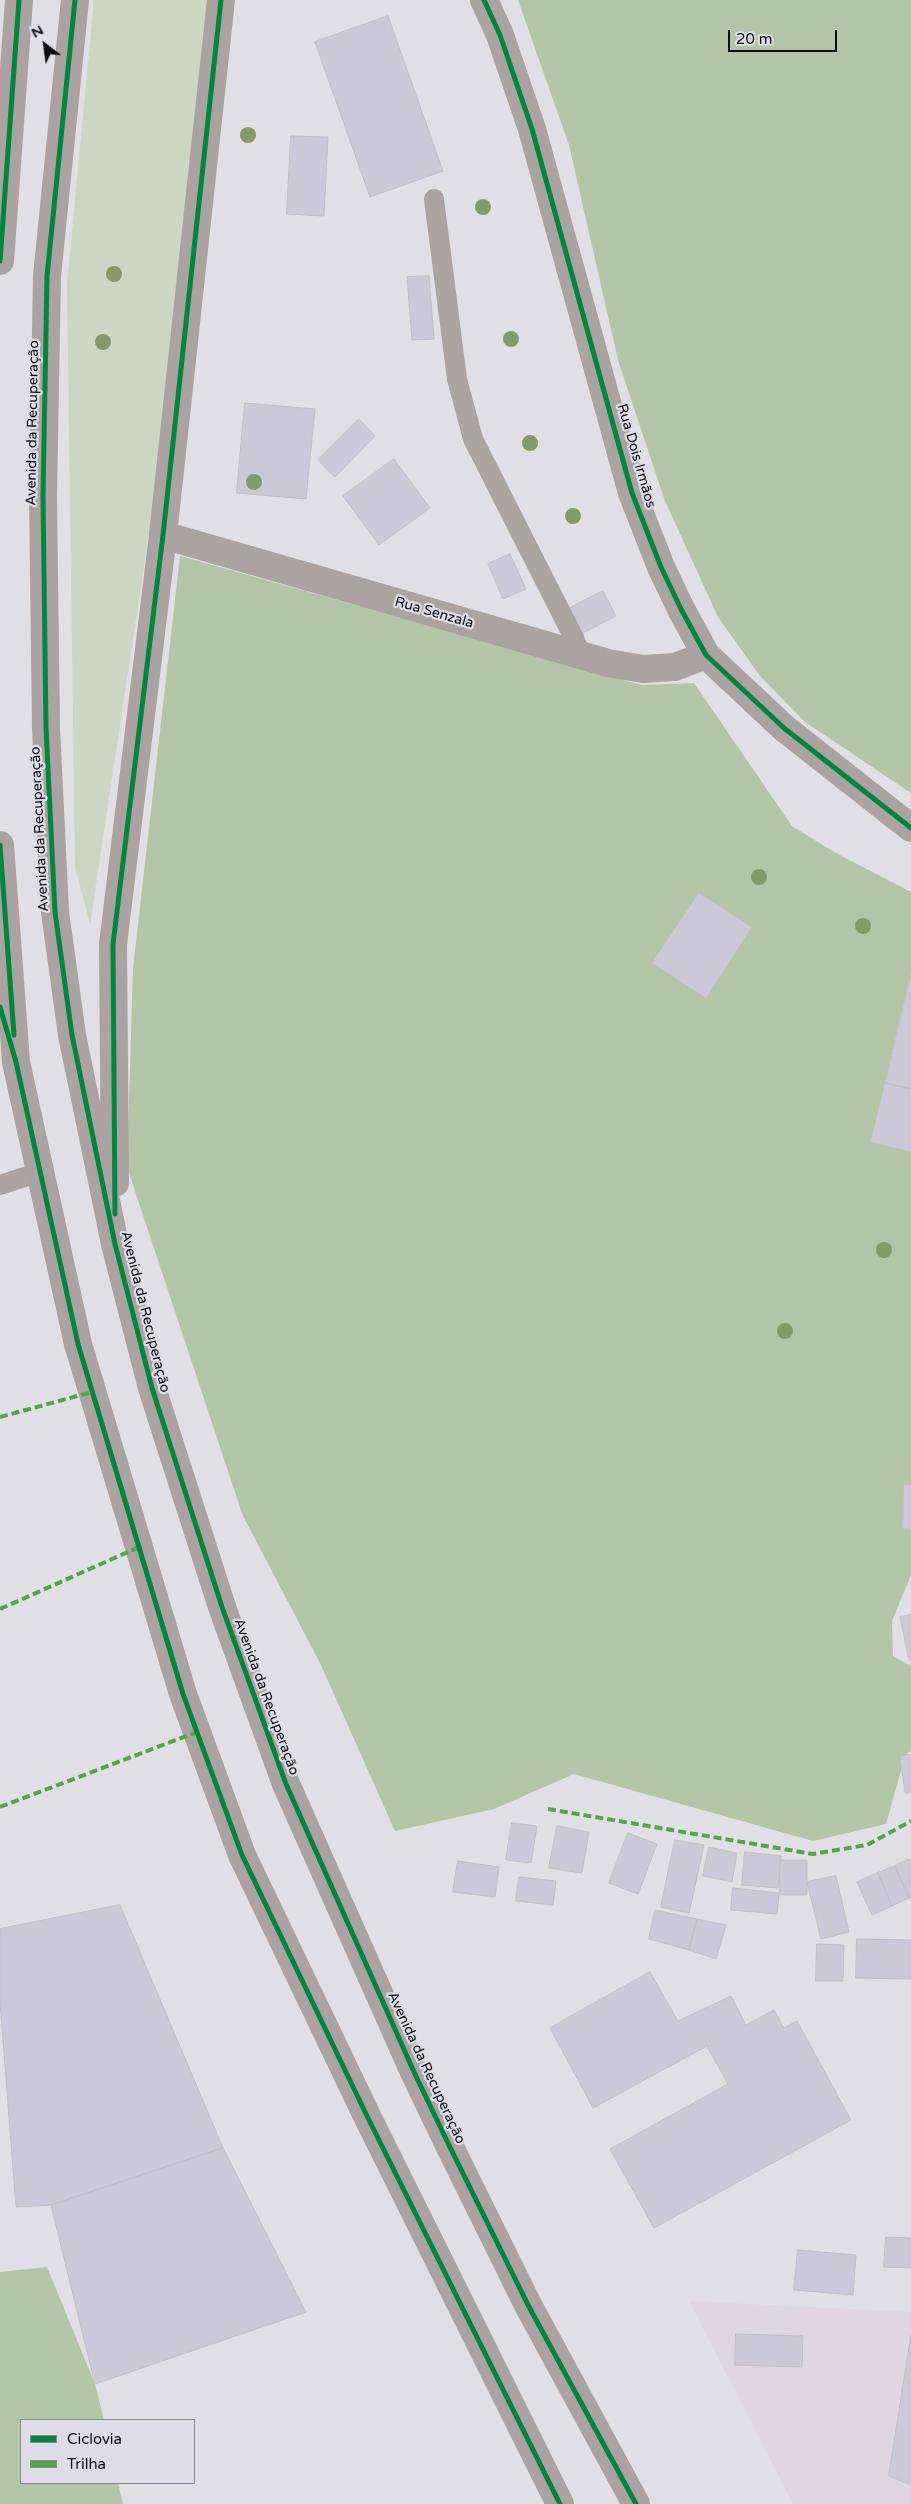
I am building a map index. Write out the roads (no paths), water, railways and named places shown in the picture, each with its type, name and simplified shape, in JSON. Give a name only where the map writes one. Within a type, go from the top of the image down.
[{"type":"highway","points":[[0,260],[19,0]]},
{"type":"highway","name":"Avenida da Recuperação","points":[[75,0],[47,276],[43,496],[46,728],[56,921],[72,1035],[115,1244],[155,1397],[222,1607],[286,1784],[414,2072],[443,2132],[528,2305],[636,2504]]},
{"type":"highway","points":[[115,1244],[113,944],[163,535]]},
{"type":"highway","points":[[0,845],[16,1062],[78,1344],[183,1694],[242,1855],[363,2108],[560,2504]]},
{"type":"main road","points":[[163,535],[221,0]]},
{"type":"main road","name":"Rua Dois Irmãos","points":[[484,0],[500,35],[532,129],[632,493],[661,567],[706,655],[784,728],[911,828]]},
{"type":"main road","name":"Rua Senzala","points":[[163,535],[580,656],[643,669],[675,667],[706,655]]},
{"type":"main road","points":[[0,1006],[16,1062]]},
{"type":"lane","points":[[434,199],[457,379],[473,439],[574,638],[580,656]]},
{"type":"lane","points":[[0,1185],[40,1172]]}]
